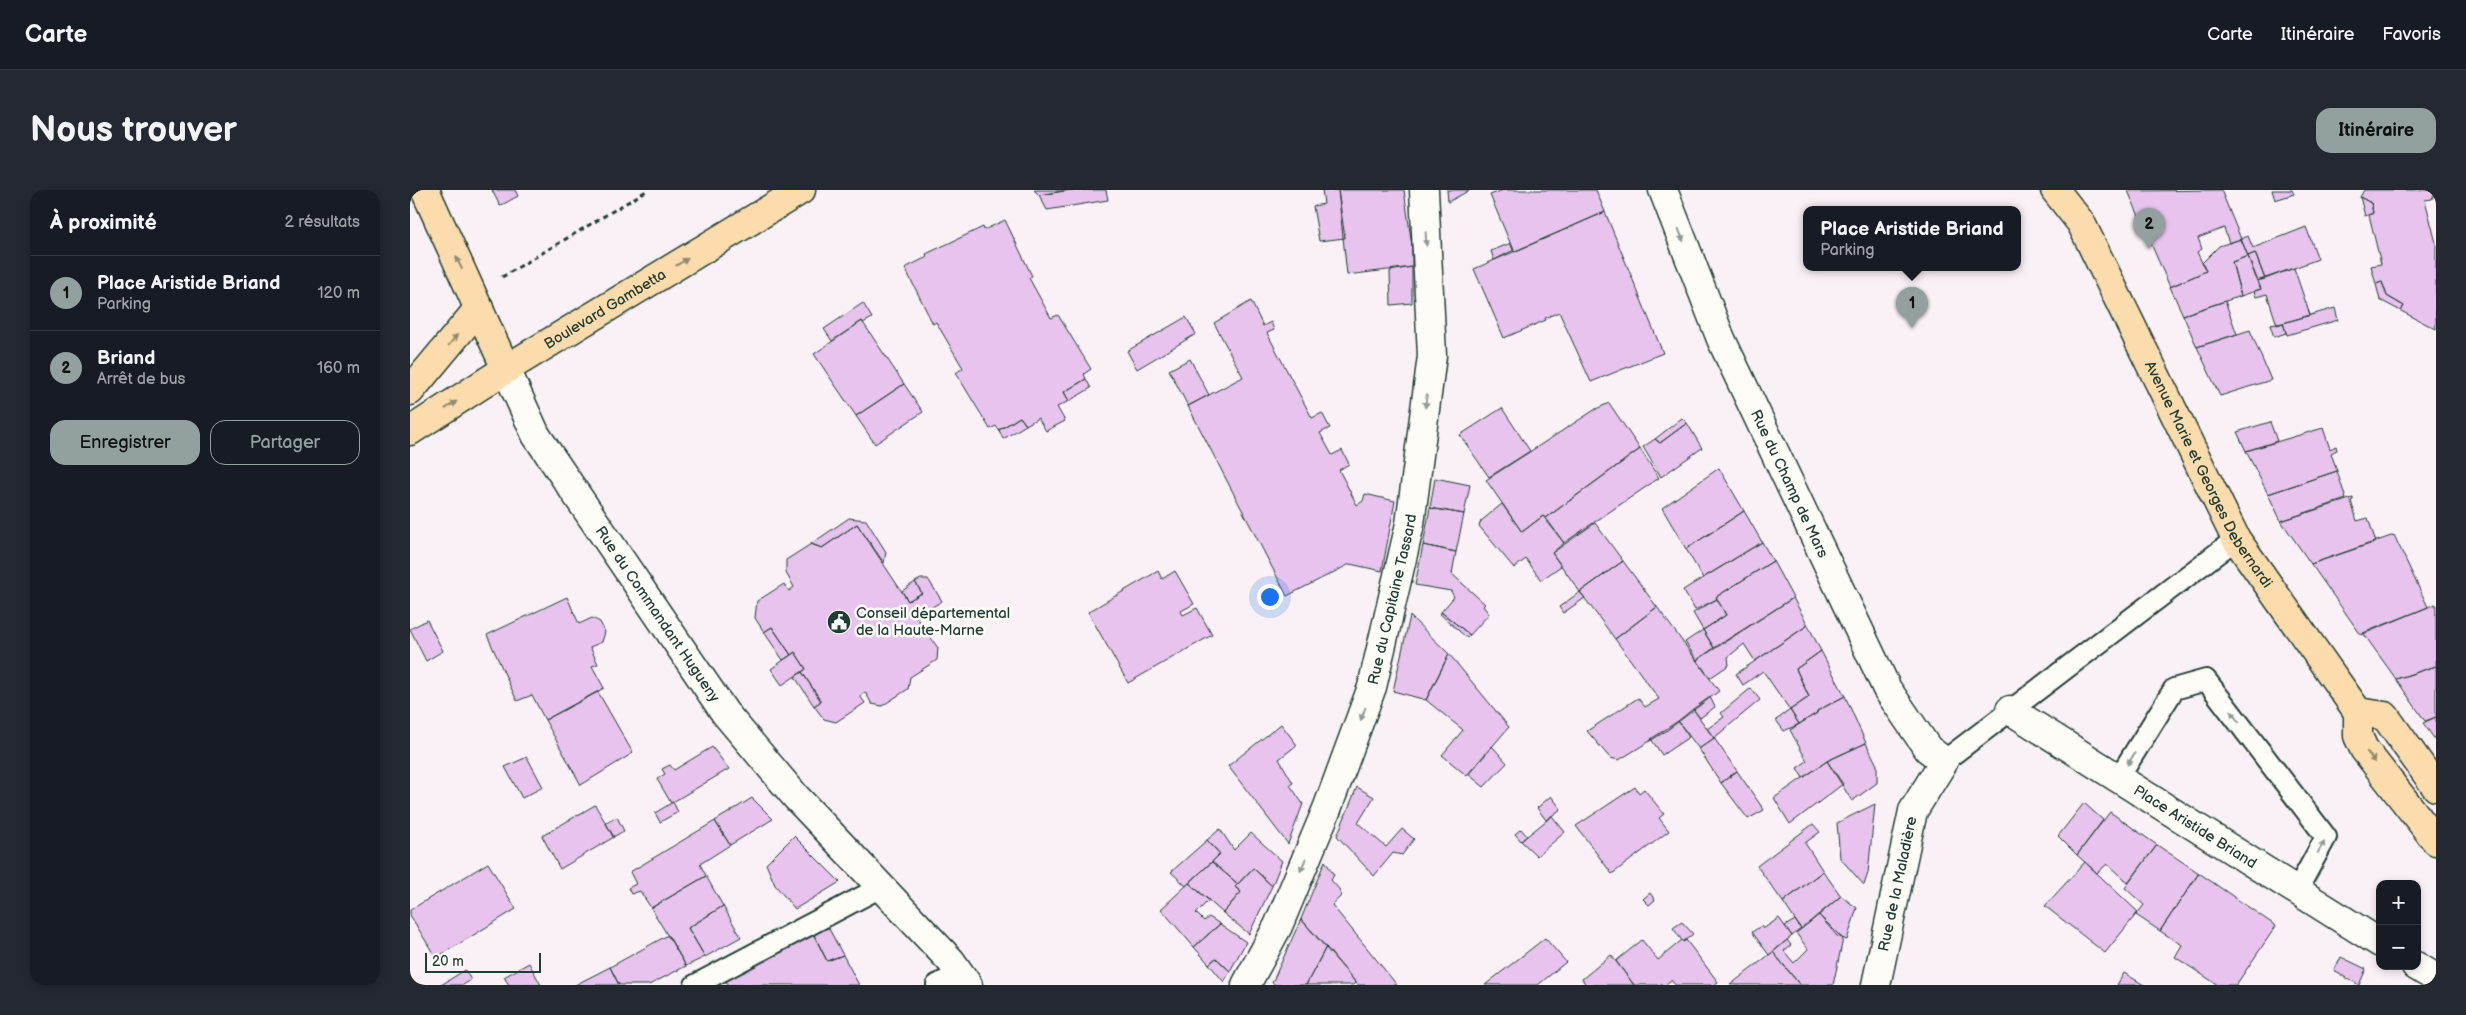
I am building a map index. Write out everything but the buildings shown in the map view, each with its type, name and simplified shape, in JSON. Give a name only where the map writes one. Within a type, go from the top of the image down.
[{"type":"main road","name":"Rue du Commandant Hugueny","points":[[425,190],[506,369]]},
{"type":"main road","name":"Boulevard Gambetta","points":[[410,431],[506,369],[801,190]]},
{"type":"main road","name":"Avenue Marie et Georges Debernardi","points":[[2055,190],[2081,223],[2236,539],[2358,712]]},
{"type":"main road","name":"Avenue Marie et Georges Debernardi","points":[[2076,190],[2081,223]]},
{"type":"main road","points":[[410,391],[476,301]]},
{"type":"main road","points":[[2436,788],[2385,716],[2358,712],[2358,736],[2364,748],[2436,842]]},
{"type":"street","name":"Rue du Capitaine Tassard","points":[[1246,985],[1278,926],[1327,808],[1372,687],[1408,534],[1432,356],[1424,190]]},
{"type":"street","name":"Rue du Champ de Mars","points":[[1663,190],[1721,339],[1887,689],[1928,749],[1944,760]]},
{"type":"street","name":"Rue du Commandant Hugueny","points":[[506,369],[536,435],[725,713],[796,797],[952,961],[955,981]]},
{"type":"street","name":"Place Aristide Briand","points":[[2010,710],[2376,940]]},
{"type":"street","name":"Rue de la Maladière","points":[[1876,985],[1913,811],[1944,760]]},
{"type":"street","points":[[2421,969],[2436,978]]},
{"type":"lane","points":[[1944,760],[2236,539]]},
{"type":"lane","points":[[2118,779],[2174,689],[2206,680],[2326,837],[2297,890]]},
{"type":"lane","points":[[695,985],[882,887]]},
{"type":"path","points":[[476,301],[648,190]]},
{"type":"place","name":"Briand","points":[[2149,249]]},
{"type":"place","name":"Place Aristide Briand","points":[[1912,328]]},
{"type":"place","name":"Conseil départemental de la Haute-Marne","points":[[839,622]]}]
